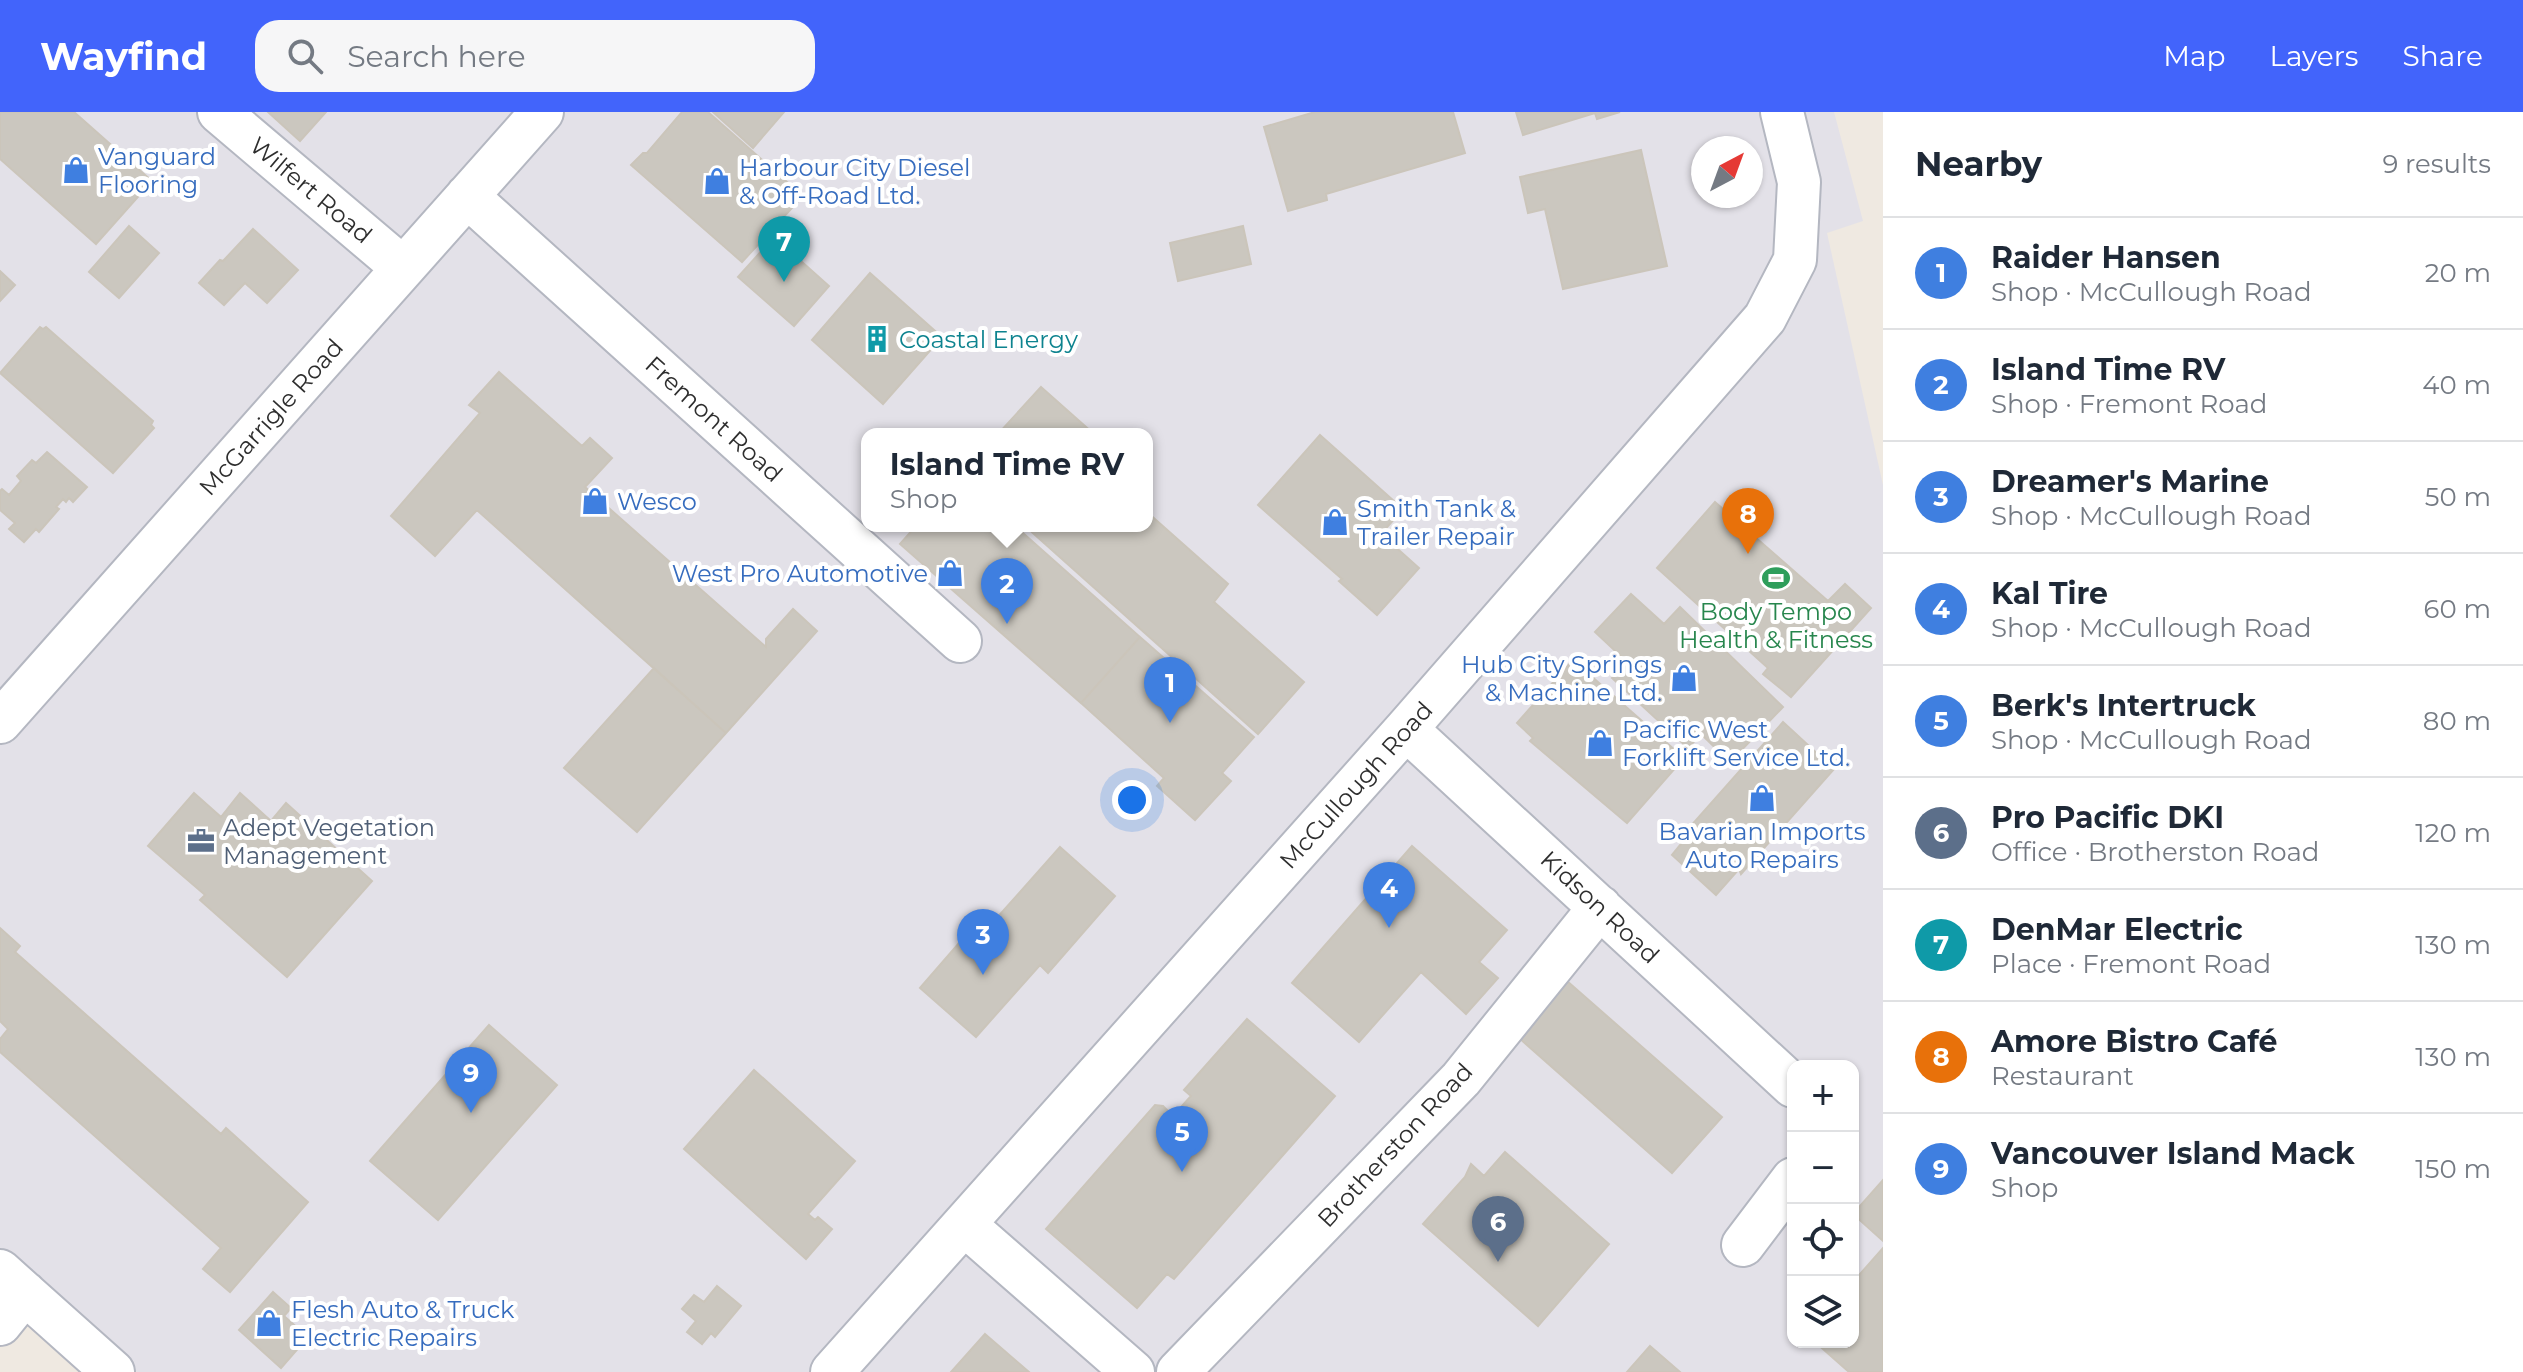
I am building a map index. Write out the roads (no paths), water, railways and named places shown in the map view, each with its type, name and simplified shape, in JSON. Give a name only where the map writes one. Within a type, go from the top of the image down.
[{"type":"street","name":"Wilfert Road","points":[[219,112],[403,268]]},
{"type":"street","name":"McGarrigle Road","points":[[0,722],[542,112]]},
{"type":"street","name":"McCullough Road","points":[[832,1372],[1406,729],[1765,318],[1795,260],[1799,182],[1782,112]]},
{"type":"street","name":"Fremont Road","points":[[467,196],[960,641]]},
{"type":"street","name":"Kidson Road","points":[[1406,729],[1787,1080]]},
{"type":"street","name":"Brotherston Road","points":[[1178,1372],[1461,1079],[1600,907]]},
{"type":"street","points":[[1743,1245],[1787,1187]]},
{"type":"street","points":[[965,1225],[1133,1372]]},
{"type":"street","points":[[8,1296],[113,1372]]},
{"type":"place","name":"Vanguard Flooring","points":[[76,170]]},
{"type":"place","name":"Harbour City Diesel & Off-Road Ltd.","points":[[717,181]]},
{"type":"place","name":"DenMar Electric","points":[[784,282]]},
{"type":"place","name":"Coastal Energy","points":[[877,339]]},
{"type":"place","name":"Wesco","points":[[595,501]]},
{"type":"place","name":"Smith Tank & Trailer Repair","points":[[1335,522]]},
{"type":"place","name":"Amore Bistro Café","points":[[1748,554]]},
{"type":"place","name":"West Pro Automotive","points":[[950,573]]},
{"type":"place","name":"Body Tempo Health & Fitness","points":[[1776,578]]},
{"type":"place","name":"Island Time RV","points":[[1007,624]]},
{"type":"place","name":"Hub City Springs & Machine Ltd.","points":[[1684,678]]},
{"type":"place","name":"Raider Hansen","points":[[1170,723]]},
{"type":"place","name":"Pacific West Forklift Service Ltd.","points":[[1600,743]]},
{"type":"place","name":"Bavarian Imports Auto Repairs","points":[[1762,798]]},
{"type":"place","name":"Adept Vegetation Management","points":[[201,841]]},
{"type":"place","name":"Kal Tire","points":[[1389,928]]},
{"type":"place","name":"Dreamer's Marine","points":[[983,975]]},
{"type":"place","name":"Vancouver Island Mack","points":[[471,1113]]},
{"type":"place","name":"Berk's Intertruck","points":[[1182,1172]]},
{"type":"place","name":"Pro Pacific DKI","points":[[1498,1262]]},
{"type":"place","name":"Flesh Auto & Truck Electric Repairs","points":[[269,1323]]}]
